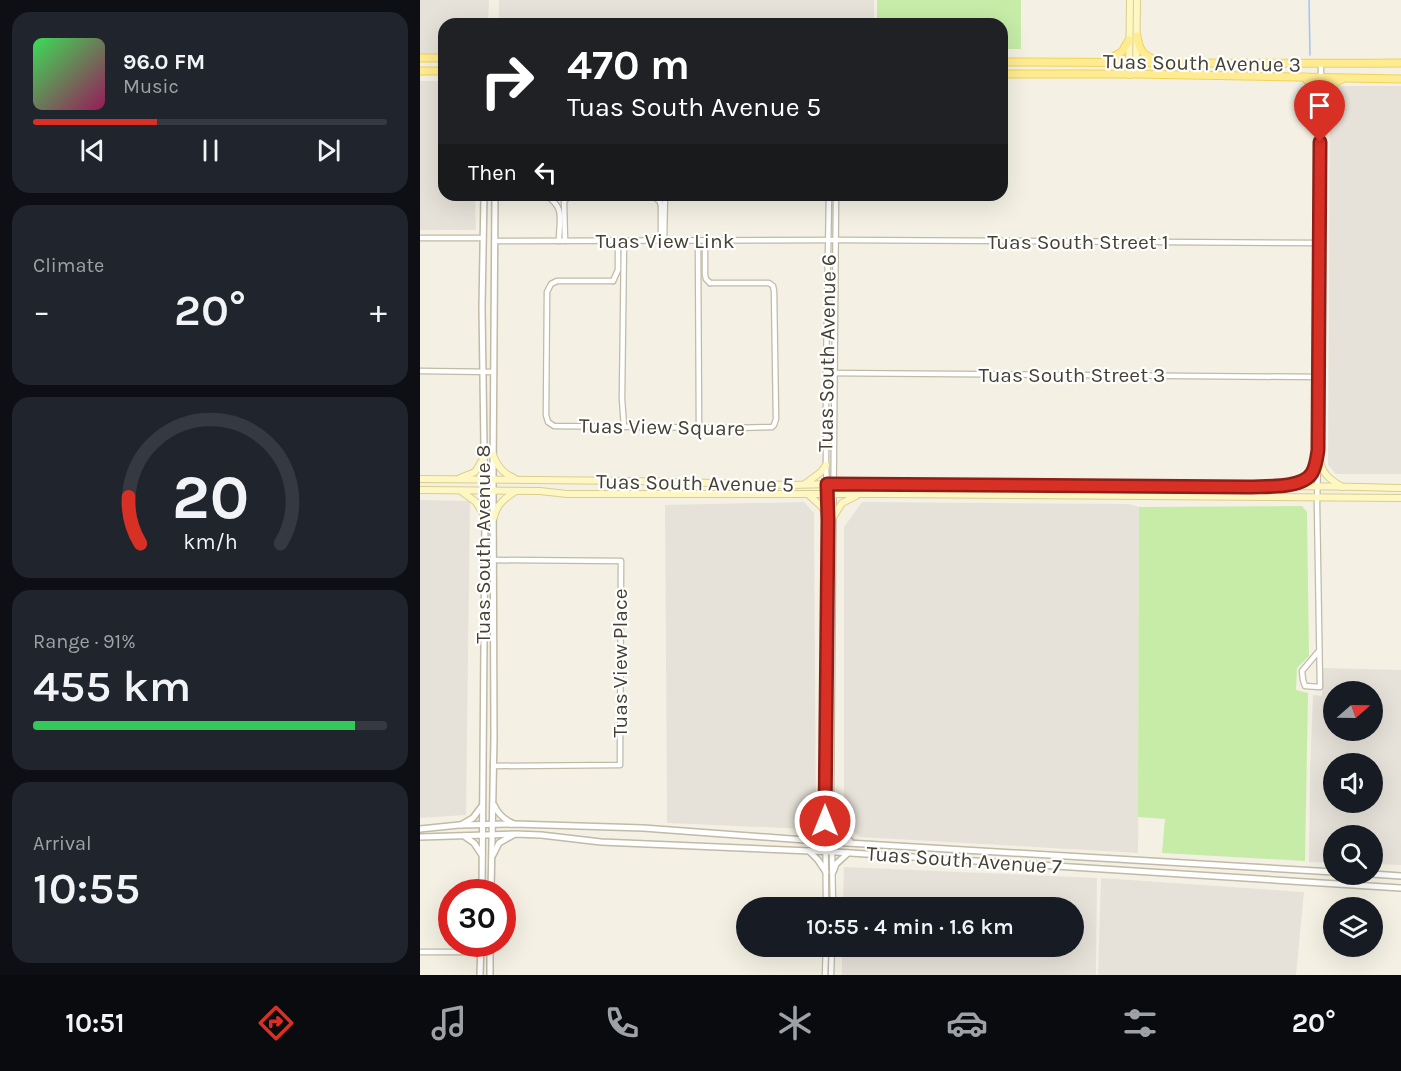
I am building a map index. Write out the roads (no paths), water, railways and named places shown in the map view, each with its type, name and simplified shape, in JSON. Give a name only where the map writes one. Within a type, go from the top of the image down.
[{"type":"main road","points":[[1130,0],[1129,40],[1133,74]]},
{"type":"main road","points":[[1137,0],[1139,48],[1144,55],[1162,62]]},
{"type":"main road","points":[[1132,62],[1137,36]]},
{"type":"main road","points":[[1104,62],[1122,52],[1129,40]]},
{"type":"main road","points":[[420,58],[438,58]]},
{"type":"main road","name":"Tuas South Avenue 3","points":[[1008,62],[1401,63]]},
{"type":"main road","points":[[420,71],[438,71]]},
{"type":"main road","name":"Tuas South Avenue 3","points":[[1008,74],[1401,79]]},
{"type":"main road","points":[[1304,77],[1320,98],[1328,86],[1343,79]]},
{"type":"main road","points":[[1292,485],[1309,477],[1314,468],[1318,450]]},
{"type":"main road","points":[[1318,450],[1321,467],[1328,478],[1342,487]]},
{"type":"main road","points":[[493,455],[503,472],[518,480]]},
{"type":"main road","points":[[454,479],[475,472],[484,457]]},
{"type":"main road","points":[[804,485],[821,472],[826,465]]},
{"type":"main road","name":"Tuas South Avenue 5","points":[[420,478],[804,485],[1238,487],[1292,485],[1401,488]]},
{"type":"main road","name":"Tuas South Avenue 5","points":[[420,490],[567,494],[1401,498]]},
{"type":"main road","points":[[459,490],[476,502],[485,516]]},
{"type":"main road","points":[[494,517],[499,504],[517,491]]},
{"type":"main road","points":[[808,495],[831,518],[842,503],[860,494]]},
{"type":"street","points":[[1318,652],[1302,671],[1305,686],[1320,687],[1317,487],[1321,63]]},
{"type":"street","name":"Tuas South Avenue 8","points":[[482,879],[485,516],[484,201]]},
{"type":"street","name":"Tuas South Avenue 8","points":[[491,879],[495,201]]},
{"type":"street","points":[[555,201],[560,210],[562,241]]},
{"type":"street","points":[[562,241],[565,201]]},
{"type":"street","points":[[659,201],[663,241]]},
{"type":"street","points":[[663,241],[665,201]]},
{"type":"street","name":"Tuas South Avenue 6","points":[[828,842],[831,818],[831,495],[826,465],[829,201]]},
{"type":"street","name":"Tuas South Avenue 6","points":[[830,484],[836,201]]},
{"type":"street","points":[[420,238],[483,237]]},
{"type":"street","name":"Tuas View Link","points":[[495,241],[836,241]]},
{"type":"street","points":[[618,241],[618,270],[613,281],[624,292]]},
{"type":"street","points":[[624,241],[622,399],[624,427]]},
{"type":"street","points":[[698,241],[699,428]]},
{"type":"street","points":[[699,291],[710,283],[705,279],[705,241]]},
{"type":"street","name":"Tuas South Street 1","points":[[836,241],[1320,243]]},
{"type":"street","name":"Tuas View Square","points":[[613,281],[556,281],[550,284],[547,292],[546,415],[548,422],[554,426],[769,428],[774,424],[776,419],[773,286],[769,283],[710,283]]},
{"type":"street","points":[[420,371],[494,372]]},
{"type":"street","name":"Tuas South Street 3","points":[[826,373],[1318,377]]},
{"type":"street","name":"Tuas South Avenue 6","points":[[831,518],[825,821],[832,897]]},
{"type":"street","name":"Tuas View Place","points":[[493,766],[620,765],[621,561],[494,560]]},
{"type":"street","points":[[492,800],[500,816],[515,824]]},
{"type":"street","points":[[459,825],[473,818],[482,806]]},
{"type":"street","points":[[831,818],[839,834],[852,843]]},
{"type":"street","points":[[807,840],[818,832],[825,821]]},
{"type":"street","name":"Tuas South Avenue 7","points":[[420,829],[459,825],[515,824],[643,828],[828,842],[1323,871]]},
{"type":"street","points":[[491,860],[499,843],[515,834]]},
{"type":"street","name":"Tuas South Avenue 7","points":[[420,837],[541,835],[601,842],[848,853],[1401,888]]},
{"type":"street","points":[[464,836],[474,843],[483,856]]},
{"type":"street","points":[[809,851],[830,872],[848,853]]},
{"type":"street","name":"Tuas South Avenue 6","points":[[827,897],[830,872]]},
{"type":"street","points":[[1383,875],[1401,876]]},
{"type":"street","points":[[420,952],[438,952]]},
{"type":"street","points":[[480,975],[481,957]]},
{"type":"street","points":[[490,957],[490,975]]},
{"type":"street","points":[[825,957],[825,975]]},
{"type":"street","points":[[831,975],[832,957]]},
{"type":"waterway","points":[[1309,0],[1310,55]]}]
